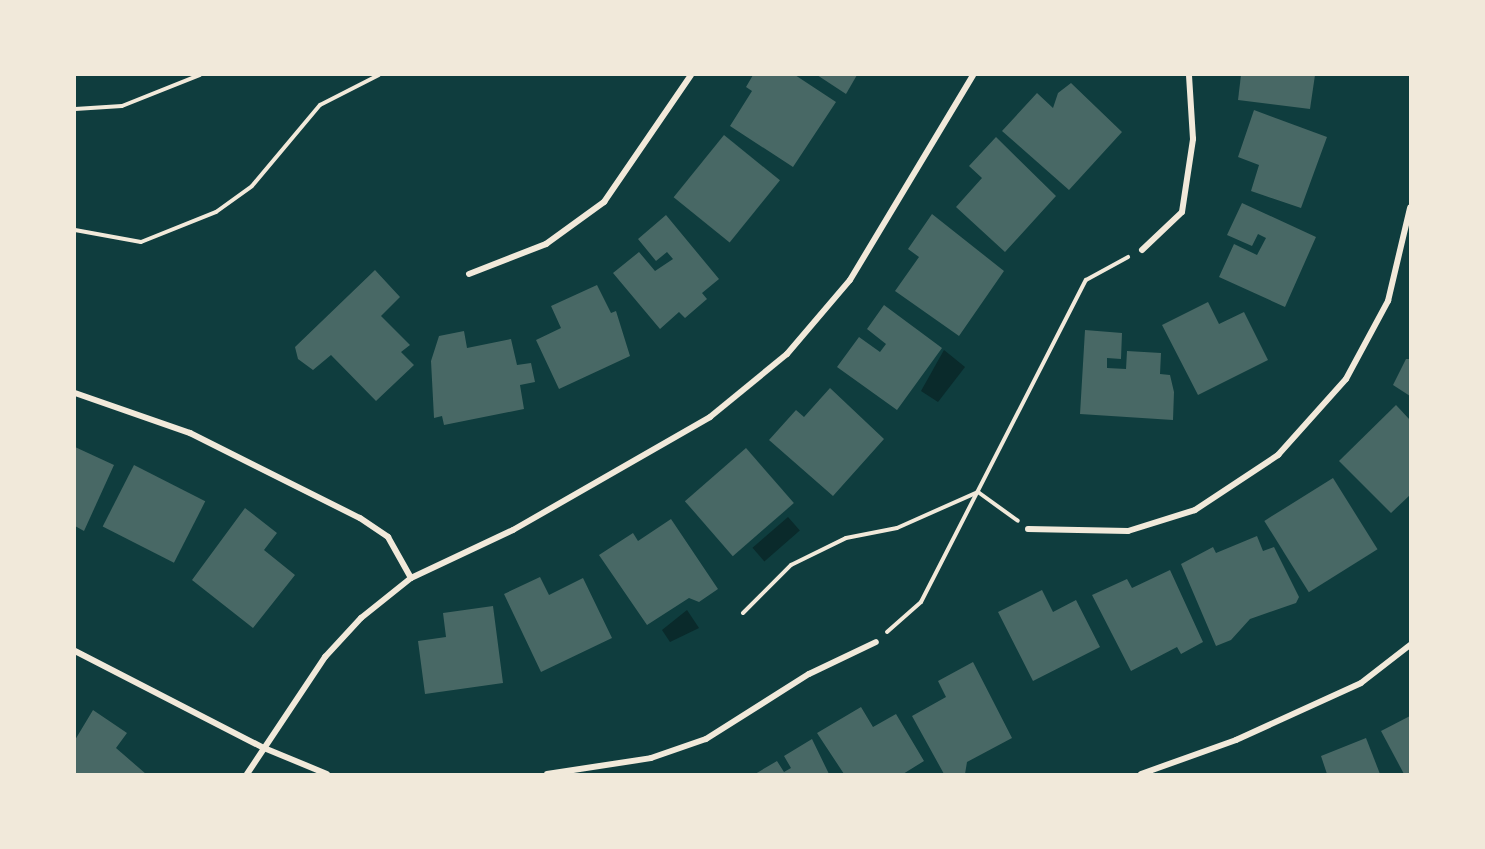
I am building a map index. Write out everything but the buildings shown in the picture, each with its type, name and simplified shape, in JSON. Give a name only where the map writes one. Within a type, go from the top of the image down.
[{"type":"street","points":[[469,274],[546,244],[604,202],[690,75]]},
{"type":"street","points":[[247,774],[325,657],[361,618],[411,578],[513,530],[710,417],[787,354],[850,280],[973,75]]},
{"type":"street","points":[[1142,250],[1182,212],[1193,139],[1189,75]]},
{"type":"street","points":[[1028,529],[1128,531],[1196,510],[1278,455],[1346,380],[1388,301],[1410,208]]},
{"type":"street","points":[[75,393],[190,433],[360,518],[388,537],[411,578]]},
{"type":"street","points":[[547,774],[651,759],[706,739],[809,674],[876,642]]},
{"type":"street","points":[[1141,774],[1361,683],[1410,645]]},
{"type":"street","points":[[75,651],[264,748],[327,774]]},
{"type":"path","points":[[75,109],[122,106],[200,75]]},
{"type":"path","points":[[75,230],[141,242],[216,212],[252,186],[320,105],[379,75]]},
{"type":"path","points":[[876,642],[921,602],[1086,280],[1142,250]]},
{"type":"path","points":[[978,492],[1028,529]]},
{"type":"path","points":[[743,613],[791,565],[846,538],[897,528],[978,492]]},
{"type":"water","points":[[944,350],[965,367],[938,402],[921,391]]},
{"type":"water","points":[[788,517],[800,531],[764,561],[753,548]]},
{"type":"water","points":[[687,610],[699,628],[670,642],[662,630]]}]
